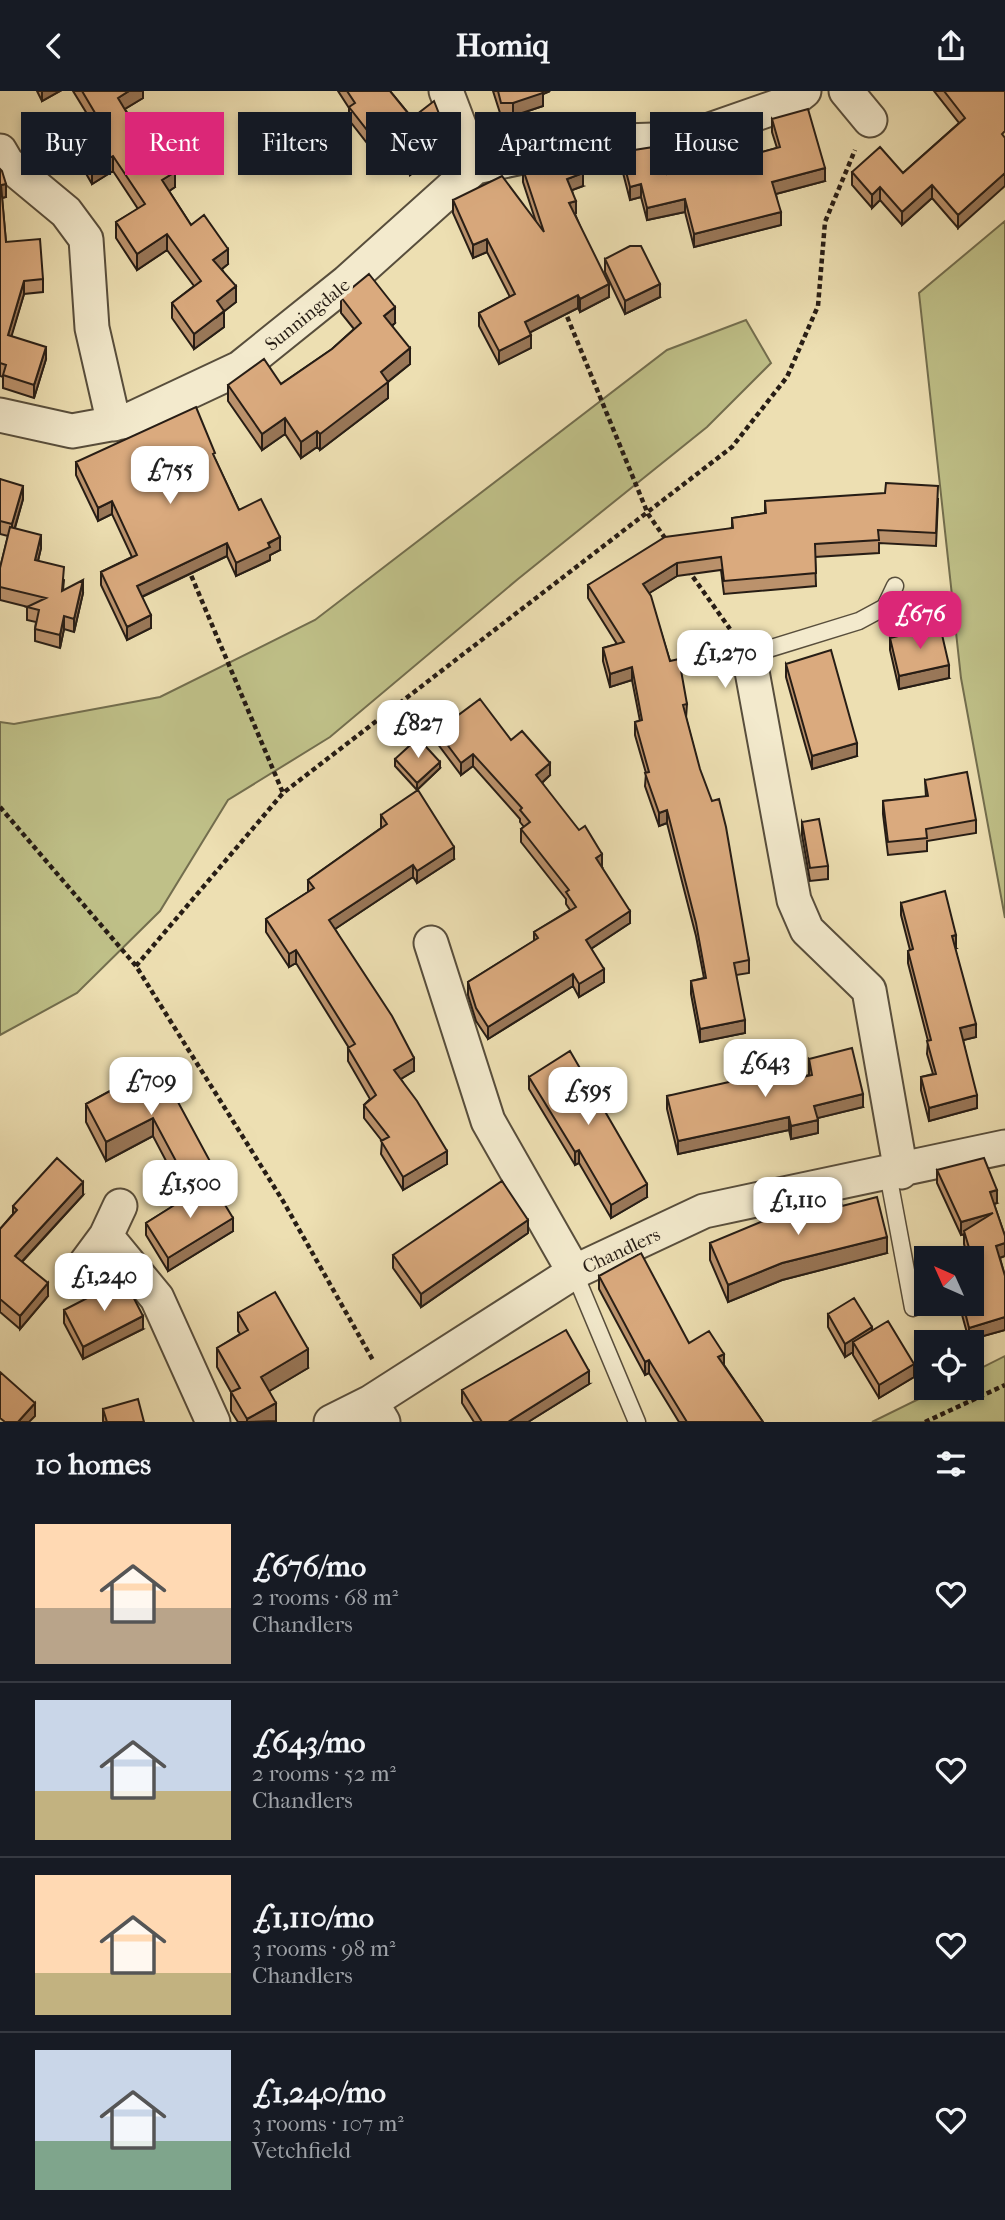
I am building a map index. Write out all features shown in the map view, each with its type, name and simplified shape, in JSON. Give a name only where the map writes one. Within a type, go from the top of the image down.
[{"type":"street","points":[[446,91],[475,167]]},
{"type":"street","name":"Sunningdale","points":[[636,141],[684,139],[790,102],[804,91]]},
{"type":"street","points":[[846,91],[870,120]]},
{"type":"street","points":[[0,151],[7,163],[66,212],[86,239],[92,328],[114,423]]},
{"type":"street","name":"Sunningdale","points":[[0,415],[72,431],[127,421],[240,368],[347,282],[475,167]]},
{"type":"street","points":[[749,655],[794,900],[807,930],[869,990],[894,1173]]},
{"type":"street","points":[[431,943],[488,1121],[574,1272]]},
{"type":"street","name":"Chandlers","points":[[331,1422],[381,1405],[574,1272],[704,1212],[1005,1147]]},
{"type":"street","points":[[86,1263],[106,1236],[120,1206]]},
{"type":"street","points":[[106,1236],[157,1298],[214,1422]]},
{"type":"lane","points":[[749,655],[859,621],[885,607],[895,586]]},
{"type":"lane","points":[[894,1173],[913,1308]]},
{"type":"lane","points":[[574,1272],[637,1422]]},
{"type":"path","points":[[136,966],[283,793],[648,515],[732,447],[787,377],[818,306],[825,222],[845,169],[870,120]]},
{"type":"path","points":[[561,300],[648,515],[671,547]]},
{"type":"path","points":[[186,562],[283,793]]},
{"type":"path","points":[[687,569],[749,655]]},
{"type":"path","points":[[0,807],[136,966],[283,1201],[381,1405]]},
{"type":"path","points":[[925,1422],[1005,1385]]},
{"type":"green space","points":[[1005,221],[1005,918],[961,678],[919,293]]},
{"type":"green space","points":[[746,320],[771,363],[707,427],[518,579],[330,737],[228,800],[160,911],[77,993],[0,1035],[0,722],[14,724],[160,697],[315,620],[667,350]]},
{"type":"green space","points":[[1005,1356],[1005,1422],[872,1422],[917,1400],[984,1400],[984,1366]]},
{"type":"building","points":[[82,91],[129,91],[118,98],[126,112],[125,174],[113,156],[111,157],[111,112],[94,112]]},
{"type":"building","points":[[347,91],[390,91],[407,112],[366,112],[366,129],[349,107],[355,103]]},
{"type":"building","points":[[498,91],[543,93],[513,103],[501,103]]},
{"type":"building","points":[[944,91],[1005,91],[1005,131],[1002,134],[1005,138],[1005,173],[958,215],[932,185],[902,212],[880,187],[872,195],[852,172],[880,147],[903,173],[965,118]]},
{"type":"building","points":[[434,101],[438,112],[420,112]]},
{"type":"building","points":[[808,109],[825,168],[772,182],[781,212],[694,234],[685,199],[647,208],[641,184],[630,187],[627,175],[636,175],[636,150],[650,148],[650,175],[763,175],[763,152],[780,147],[772,119]]},
{"type":"building","points":[[0,169],[6,184],[1,185],[6,242],[40,239],[43,279],[24,281],[8,335],[46,347],[34,385],[3,375],[6,365],[0,363]]},
{"type":"building","points":[[126,175],[170,175],[162,180],[191,225],[204,215],[228,249],[213,260],[236,286],[217,301],[224,311],[194,334],[172,303],[201,281],[167,234],[137,254],[116,222],[145,204]]},
{"type":"building","points":[[525,175],[578,175],[567,179],[576,201],[569,203],[609,284],[580,299],[578,295],[525,322],[531,335],[499,351],[479,313],[515,294],[487,239],[473,245],[453,200],[502,176],[544,232]]},
{"type":"building","points":[[630,246],[641,246],[660,284],[625,301],[605,259]]},
{"type":"building","points":[[369,274],[395,307],[384,316],[410,348],[381,372],[388,382],[320,434],[317,431],[301,442],[285,418],[262,434],[228,385],[264,359],[281,384],[332,349],[361,323],[341,297]]},
{"type":"building","points":[[196,407],[215,453],[213,454],[239,510],[261,499],[280,537],[268,543],[270,547],[236,563],[227,543],[137,586],[151,615],[127,627],[101,572],[137,555],[112,501],[98,508],[76,462]]},
{"type":"building","points":[[0,479],[23,486],[12,524],[0,521]]},
{"type":"building","points":[[886,483],[938,486],[936,533],[878,530],[879,540],[815,544],[816,573],[724,581],[721,557],[677,563],[643,584],[651,596],[670,661],[679,659],[687,704],[683,705],[700,769],[712,801],[719,799],[749,960],[734,963],[745,1020],[700,1029],[691,981],[706,978],[696,923],[667,810],[659,813],[645,773],[649,772],[635,722],[642,720],[632,667],[610,674],[603,648],[624,642],[588,585],[665,537],[733,528],[732,518],[766,513],[765,501],[885,493]]},
{"type":"building","points":[[10,527],[41,535],[35,560],[64,567],[62,591],[83,580],[74,619],[64,616],[60,635],[35,629],[39,610],[27,607],[46,598],[0,587],[0,568]]},
{"type":"building","points":[[940,626],[949,665],[899,676],[890,638]]},
{"type":"building","points":[[831,650],[857,743],[812,756],[786,664]]},
{"type":"building","points":[[480,699],[511,740],[522,731],[550,763],[536,775],[579,830],[585,826],[602,854],[596,858],[630,911],[586,940],[604,969],[579,984],[573,974],[488,1027],[476,1008],[468,982],[538,938],[534,932],[576,907],[566,892],[569,890],[521,829],[530,822],[520,810],[522,808],[473,754],[461,763],[437,731]]},
{"type":"building","points":[[418,738],[440,762],[417,783],[395,759]]},
{"type":"building","points":[[967,772],[976,820],[926,829],[927,838],[888,842],[883,801],[928,796],[925,780]]},
{"type":"building","points":[[418,790],[454,847],[417,871],[413,865],[329,920],[392,1016],[414,1058],[394,1070],[417,1101],[447,1151],[403,1177],[381,1141],[389,1137],[364,1105],[376,1095],[348,1048],[355,1044],[296,950],[289,954],[266,919],[314,888],[308,880],[387,824],[381,815]]},
{"type":"building","points":[[819,819],[828,866],[810,868],[802,822]]},
{"type":"building","points":[[945,891],[956,935],[952,936],[976,1024],[960,1028],[977,1095],[929,1108],[921,1077],[936,1074],[927,1041],[931,1040],[908,951],[913,949],[901,903]]},
{"type":"building","points":[[852,1048],[863,1094],[814,1106],[818,1120],[791,1126],[789,1117],[678,1141],[667,1096],[760,1075],[763,1086],[812,1075],[809,1059]]},
{"type":"building","points":[[570,1051],[647,1184],[611,1205],[579,1150],[575,1152],[529,1077]]},
{"type":"building","points":[[158,1065],[212,1165],[185,1178],[153,1118],[106,1142],[86,1104]]},
{"type":"building","points":[[57,1158],[83,1182],[15,1256],[48,1283],[20,1316],[0,1299],[0,1229],[17,1210],[13,1206]]},
{"type":"building","points":[[984,1158],[997,1190],[990,1192],[1005,1236],[1005,1243],[996,1246],[1005,1276],[1005,1317],[969,1328],[966,1316],[984,1316],[984,1246],[968,1246],[964,1231],[993,1213],[961,1222],[937,1170]]},
{"type":"building","points":[[502,1181],[528,1220],[421,1294],[393,1255]]},
{"type":"building","points":[[211,1182],[233,1218],[168,1258],[146,1223]]},
{"type":"building","points":[[877,1197],[887,1237],[782,1263],[728,1285],[710,1243],[768,1219],[841,1200],[842,1206]]},
{"type":"building","points":[[641,1253],[689,1343],[709,1331],[724,1354],[718,1357],[763,1422],[687,1422],[649,1360],[645,1362],[599,1276]]},
{"type":"building","points":[[124,1279],[143,1316],[83,1347],[64,1310]]},
{"type":"building","points":[[275,1292],[308,1349],[261,1377],[276,1403],[247,1419],[231,1392],[240,1388],[217,1348],[248,1330],[238,1313]]},
{"type":"building","points":[[854,1298],[872,1327],[845,1344],[828,1314]]},
{"type":"building","points":[[888,1321],[914,1364],[879,1385],[853,1342]]},
{"type":"building","points":[[566,1330],[589,1371],[508,1422],[482,1422],[462,1390]]},
{"type":"building","points":[[0,1372],[35,1403],[18,1422],[5,1422],[0,1418]]},
{"type":"building","points":[[138,1399],[144,1422],[107,1422],[103,1409]]}]
